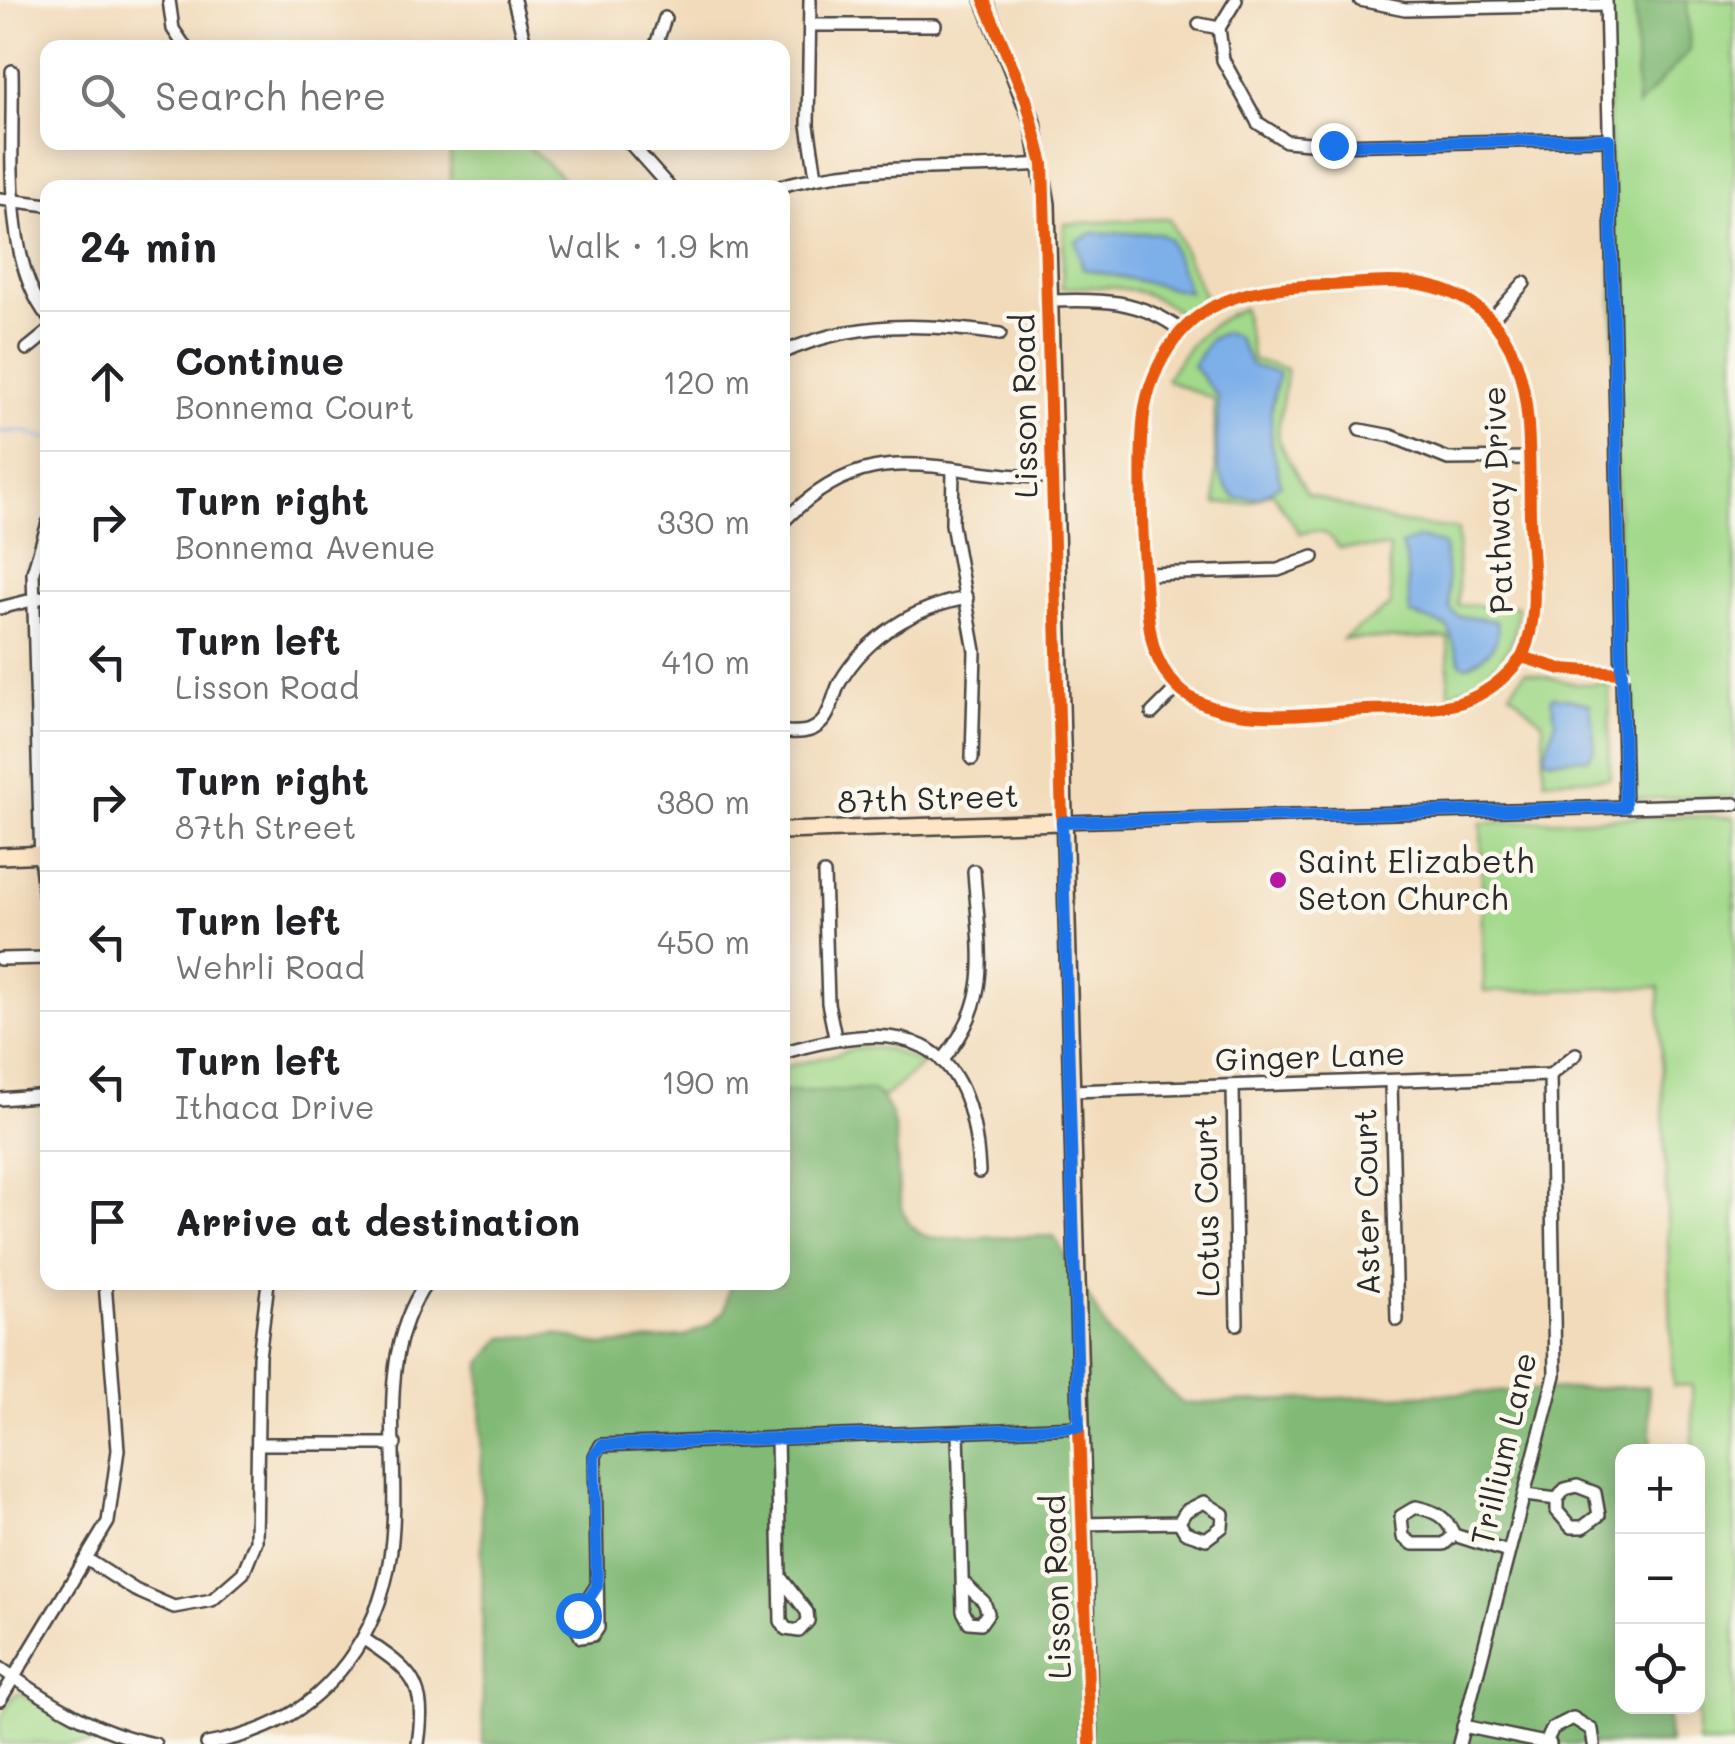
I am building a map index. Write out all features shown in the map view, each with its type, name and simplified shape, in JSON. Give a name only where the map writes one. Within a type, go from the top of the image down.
[{"type":"street","points":[[169,0],[180,40]]},
{"type":"street","points":[[514,0],[524,40]]},
{"type":"street","points":[[810,0],[808,125],[816,176]]},
{"type":"street","name":"Lisson Road","points":[[984,0],[1026,98],[1043,164],[1090,1744]]},
{"type":"street","points":[[1236,0],[1219,28],[1223,60],[1248,109],[1270,133],[1286,142],[1304,146],[1609,139]]},
{"type":"street","points":[[1360,0],[1404,9],[1606,2],[1625,807]]},
{"type":"street","points":[[658,40],[666,18]]},
{"type":"street","points":[[1199,24],[1219,28]]},
{"type":"street","points":[[810,25],[935,25]]},
{"type":"street","points":[[12,71],[20,258],[40,307]]},
{"type":"street","points":[[636,150],[663,180]]},
{"type":"street","points":[[790,183],[879,168],[1043,164]]},
{"type":"street","points":[[0,200],[40,205]]},
{"type":"street","points":[[1491,320],[1524,283]]},
{"type":"street","name":"Pathway Drive","points":[[1182,331],[1218,304],[1249,292],[1301,286],[1425,285],[1458,297],[1491,320],[1508,342],[1524,378],[1532,612],[1522,657]]},
{"type":"street","points":[[1050,301],[1122,301],[1149,309],[1182,331],[1160,364],[1146,405],[1147,574],[1153,645],[1177,688],[1211,708],[1232,713],[1450,707],[1493,689],[1522,657],[1561,669],[1621,673]]},
{"type":"street","points":[[790,350],[826,336],[886,325],[1000,334]]},
{"type":"street","points":[[27,349],[40,338]]},
{"type":"street","points":[[1360,430],[1391,436],[1448,459],[1529,458]]},
{"type":"street","points":[[790,510],[825,485],[860,470],[904,462],[997,476],[1054,477]]},
{"type":"street","points":[[953,469],[952,524],[967,598],[976,683],[972,759]]},
{"type":"street","points":[[40,541],[36,550],[34,599],[40,752]]},
{"type":"street","points":[[1147,574],[1278,570],[1313,557]]},
{"type":"street","points":[[0,608],[40,598]]},
{"type":"street","points":[[790,732],[808,731],[823,722],[851,666],[886,632],[918,613],[967,598]]},
{"type":"street","points":[[1152,713],[1177,688]]},
{"type":"street","name":"87th Street","points":[[790,830],[1735,804]]},
{"type":"street","points":[[0,856],[40,854]]},
{"type":"street","points":[[942,1061],[969,1028],[979,996],[974,871]]},
{"type":"street","points":[[824,874],[828,1003],[835,1037]]},
{"type":"street","points":[[0,960],[40,958]]},
{"type":"street","points":[[790,1051],[835,1037],[890,1034],[942,1061],[972,1107],[979,1172]]},
{"type":"street","points":[[1550,1076],[1576,1054]]},
{"type":"street","name":"Ginger Lane","points":[[1072,1091],[1550,1076]]},
{"type":"street","name":"Trillium Lane","points":[[1459,1744],[1526,1495],[1557,1353],[1550,1076]]},
{"type":"street","name":"Aster Court","points":[[1392,1082],[1397,1320]]},
{"type":"street","name":"Lotus Court","points":[[1233,1088],[1237,1324]]},
{"type":"street","points":[[0,1099],[40,1096]]},
{"type":"street","points":[[0,1700],[108,1522],[118,1450],[106,1290]]},
{"type":"street","points":[[88,1560],[167,1606],[203,1604],[228,1590],[243,1573],[256,1541],[259,1357],[267,1290]]},
{"type":"street","points":[[207,1744],[245,1737],[302,1710],[328,1687],[364,1639],[393,1557],[400,1338],[422,1290]]},
{"type":"street","points":[[597,1586],[594,1456],[602,1445],[1079,1427]]},
{"type":"street","points":[[958,1433],[962,1582]]},
{"type":"street","points":[[777,1438],[781,1578]]},
{"type":"street","points":[[259,1444],[395,1444]]},
{"type":"street","points":[[1526,1495],[1557,1499]]},
{"type":"street","points":[[1454,1535],[1444,1544],[1414,1544],[1403,1536],[1401,1516],[1416,1507],[1434,1511],[1448,1523],[1454,1535],[1508,1552]]},
{"type":"street","points":[[1083,1524],[1179,1522]]},
{"type":"street","points":[[364,1639],[404,1666],[416,1682],[423,1709],[418,1744]]},
{"type":"street","points":[[0,1668],[90,1723],[126,1738],[155,1744]]},
{"type":"street","points":[[1462,1726],[1549,1742],[1553,1728],[1573,1718],[1592,1730],[1594,1744]]},
{"type":"green space","points":[[1606,0],[1735,0],[1735,797],[1631,799],[1632,743],[1621,673]]},
{"type":"green space","points":[[1635,0],[1687,0],[1690,50],[1637,107]]},
{"type":"green space","points":[[450,150],[532,150],[565,180],[451,180]]},
{"type":"green space","points":[[1169,218],[1205,297],[1182,315],[1140,292],[1110,287],[1062,288],[1064,224]]},
{"type":"green space","points":[[1243,308],[1253,360],[1287,369],[1277,438],[1307,494],[1394,522],[1458,529],[1458,605],[1517,606],[1507,651],[1477,681],[1449,694],[1448,638],[1343,639],[1391,605],[1389,548],[1339,548],[1322,532],[1300,534],[1272,492],[1248,503],[1216,504],[1214,399],[1166,380],[1198,337]]},
{"type":"green space","points":[[1525,672],[1577,684],[1609,684],[1610,778],[1544,780],[1543,723],[1510,692]]},
{"type":"green space","points":[[1735,817],[1735,1744],[1698,1744],[1698,1714],[1705,1714],[1705,1444],[1693,1444],[1692,1385],[1673,1386],[1659,987],[1484,992],[1481,823]]},
{"type":"green space","points":[[863,1047],[888,1049],[923,1064],[884,1097],[870,1090],[790,1092],[790,1066]]},
{"type":"green space","points":[[870,1090],[886,1104],[893,1124],[900,1196],[905,1217],[918,1232],[939,1239],[1054,1236],[1111,1337],[1183,1404],[1648,1386],[1652,1444],[1615,1444],[1615,1714],[1667,1714],[1669,1744],[483,1744],[481,1363],[503,1338],[557,1334],[603,1346],[685,1336],[708,1326],[725,1310],[729,1290],[790,1290],[790,1092]]},
{"type":"green space","points":[[21,1693],[93,1733],[125,1744],[0,1744],[0,1720],[14,1695]]},
{"type":"water","points":[[1093,233],[1158,233],[1169,239],[1189,292],[1083,269],[1076,241]]},
{"type":"water","points":[[1225,332],[1237,337],[1252,366],[1279,373],[1271,408],[1271,441],[1281,484],[1260,497],[1236,498],[1227,488],[1216,450],[1218,397],[1193,366],[1210,339]]},
{"type":"water","points":[[1420,538],[1444,545],[1450,610],[1458,616],[1496,621],[1495,642],[1480,659],[1467,666],[1461,664],[1448,627],[1410,614],[1406,558],[1401,545]]},
{"type":"water","points":[[1554,696],[1590,704],[1595,750],[1589,758],[1550,760],[1544,756],[1556,721],[1551,699]]},
{"type":"waterway","points":[[0,432],[23,431],[40,436]]},
{"type":"cycle path","points":[[984,0],[1026,99],[1043,164],[1062,822]]},
{"type":"cycle path","points":[[1522,657],[1534,605],[1526,409],[1509,345],[1490,319],[1463,298],[1425,285],[1376,282],[1287,287],[1248,294],[1212,307],[1181,332],[1163,357],[1147,397],[1142,491],[1150,628],[1159,662],[1182,692],[1229,712],[1299,715],[1453,704],[1488,689],[1522,657],[1561,669],[1621,673]]},
{"type":"cycle path","points":[[1079,1427],[1090,1744]]},
{"type":"place","name":"Saint Elizabeth Seton Church","points":[[1278,880]]},
{"type":"route","points":[[578,1615],[597,1586],[594,1456],[602,1445],[1079,1427],[1062,822],[1625,807],[1609,139],[1333,145]]}]
